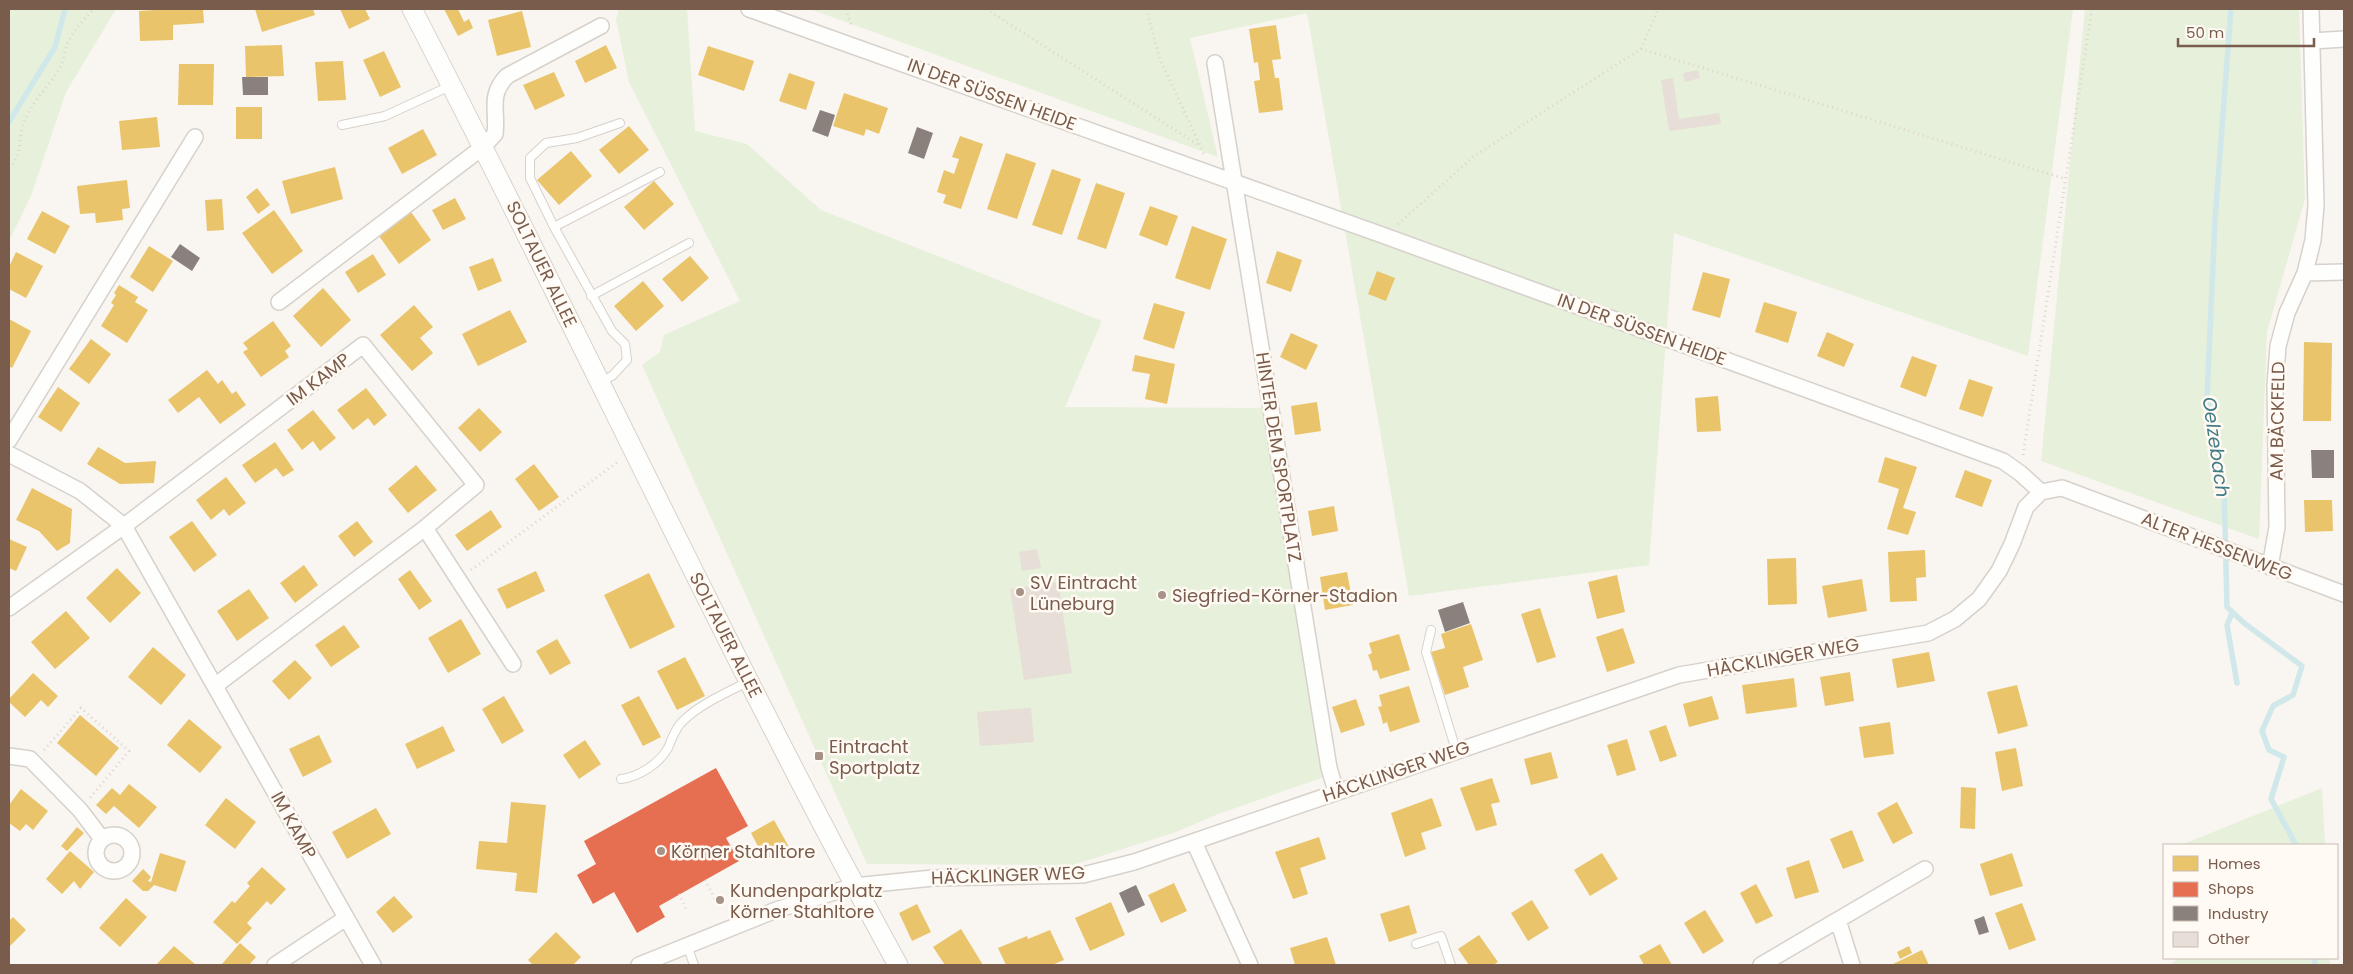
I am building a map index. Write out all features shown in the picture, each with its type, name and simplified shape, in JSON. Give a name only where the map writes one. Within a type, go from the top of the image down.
[{"type":"street","name":"SOLTAUER ALLEE","points":[[412,9],[484,147],[749,681],[854,886],[898,965]]},
{"type":"street","name":"IN DER SÜSSEN HEIDE","points":[[749,9],[1214,174],[2003,461],[2041,492]]},
{"type":"street","name":"AM BÄCKFELD","points":[[2270,567],[2277,527],[2275,385],[2278,346],[2287,313],[2305,273],[2313,240],[2316,206],[2311,9]]},
{"type":"street","points":[[279,302],[484,147],[495,134],[495,94],[499,84],[507,76],[601,26]]},
{"type":"street","points":[[2312,41],[2344,39]]},
{"type":"street","points":[[1214,63],[1234,182]]},
{"type":"street","points":[[9,440],[194,137]]},
{"type":"street","name":"HINTER DEM SPORTPLATZ","points":[[1234,182],[1329,768],[1336,791]]},
{"type":"street","points":[[2305,273],[2344,272]]},
{"type":"street","name":"IM KAMP","points":[[124,526],[363,345],[476,485],[424,528],[216,684]]},
{"type":"street","name":"IM KAMP","points":[[9,454],[80,491],[124,526],[216,684],[373,965]]},
{"type":"street","name":"ALTER HESSENWEG","points":[[2041,492],[2062,488],[2344,594]]},
{"type":"street","name":"HÄCKLINGER WEG","points":[[639,965],[687,944],[776,910],[854,886],[933,878],[1083,875],[1134,862],[1336,791],[1679,675],[1928,633],[1954,619],[1979,599],[1999,571],[2026,508],[2041,492]]},
{"type":"street","points":[[9,608],[124,526]]},
{"type":"street","points":[[424,528],[514,664]]},
{"type":"street","points":[[9,756],[30,759],[80,810],[102,839]]},
{"type":"street","points":[[1194,842],[1250,965]]},
{"type":"street","points":[[1761,965],[1925,869]]},
{"type":"street","points":[[276,965],[346,918]]},
{"type":"street","points":[[1838,920],[1852,965]]},
{"type":"lane","points":[[342,125],[385,116],[452,85]]},
{"type":"lane","name":"SOLTAUER ALLEE","points":[[600,382],[612,376],[628,360],[625,344],[612,331],[554,227],[530,178],[530,158],[546,143],[577,138],[620,123]]},
{"type":"lane","name":"SOLTAUER ALLEE","points":[[554,227],[660,172]]},
{"type":"lane","name":"SOLTAUER ALLEE","points":[[591,296],[689,243]]},
{"type":"lane","points":[[1431,630],[1426,652],[1456,750]]},
{"type":"lane","points":[[622,779],[643,772],[655,763],[666,750],[678,726],[694,712],[749,681]]},
{"type":"lane","points":[[1416,944],[1441,936],[1452,965]]},
{"type":"lane","points":[[687,944],[694,965]]},
{"type":"path","points":[[9,168],[15,163],[21,145],[24,124],[33,103],[60,67],[68,42],[80,23],[94,9]]},
{"type":"path","points":[[986,9],[1200,146]]},
{"type":"path","points":[[1146,9],[1160,59],[1214,174]]},
{"type":"path","points":[[1385,236],[1473,157],[1641,49],[1658,9]]},
{"type":"path","points":[[2020,473],[2092,9]]},
{"type":"path","points":[[1641,49],[2066,179]]},
{"type":"path","points":[[458,579],[634,450]]},
{"type":"path","points":[[48,744],[81,708],[103,731],[129,751],[80,810]]},
{"type":"path","points":[[705,880],[716,899]]},
{"type":"path","points":[[679,894],[687,911]]},
{"type":"green space","points":[[9,9],[116,9],[66,92],[31,196],[9,241]]},
{"type":"green space","name":"SV Eintracht Lüneburg","points":[[619,9],[687,9],[695,131],[747,144],[821,210],[1102,321],[1065,407],[1265,408],[1324,777],[1218,814],[1176,832],[1073,865],[867,864],[642,365],[660,352],[664,335],[740,301],[629,82],[616,19]]},
{"type":"green space","points":[[810,9],[2073,9],[2028,356],[1674,233],[1649,565],[1409,596],[1307,13],[1190,38],[1218,157]]},
{"type":"green space","points":[[2085,9],[2299,9],[2305,199],[2267,332],[2259,539],[2041,461]]},
{"type":"green space","points":[[2322,788],[2325,844],[2183,844]]},
{"type":"green space","points":[[2177,959],[2330,959],[2330,965],[2170,965]]},
{"type":"building: Homes","points":[[203,9],[204,23],[173,25],[173,40],[140,41],[139,11]]},
{"type":"building: Homes","points":[[255,9],[313,9],[315,15],[262,32]]},
{"type":"building: Homes","points":[[340,9],[365,9],[370,19],[349,29]]},
{"type":"building: Homes","points":[[444,9],[458,9],[464,22],[469,19],[473,28],[458,36]]},
{"type":"building: Homes","points":[[522,11],[531,47],[497,56],[488,20]]},
{"type":"building: Homes","points":[[1276,25],[1281,59],[1272,60],[1275,78],[1279,78],[1283,110],[1259,113],[1254,81],[1260,80],[1258,62],[1254,63],[1249,29]]},
{"type":"building: Homes","points":[[282,45],[284,76],[246,77],[245,46]]},
{"type":"building: Homes","points":[[606,45],[617,68],[585,83],[575,61]]},
{"type":"building: Homes","points":[[708,46],[754,61],[744,91],[698,75]]},
{"type":"building: Homes","points":[[384,51],[401,87],[380,97],[363,60]]},
{"type":"building: Homes","points":[[343,61],[346,100],[318,101],[315,62]]},
{"type":"building: Homes","points":[[179,64],[214,64],[213,105],[178,105]]},
{"type":"building: Homes","points":[[554,72],[565,96],[535,110],[523,85]]},
{"type":"building: Homes","points":[[789,73],[815,82],[806,110],[779,101]]},
{"type":"building: Homes","points":[[844,93],[888,108],[879,134],[866,129],[864,136],[833,126]]},
{"type":"building: Homes","points":[[236,107],[262,107],[262,139],[236,139]]},
{"type":"building: Homes","points":[[157,117],[160,147],[122,150],[119,121]]},
{"type":"building: Homes","points":[[629,126],[649,150],[619,174],[599,150]]},
{"type":"building: Homes","points":[[423,129],[437,155],[402,174],[388,148]]},
{"type":"building: Homes","points":[[960,136],[983,144],[961,209],[943,203],[946,195],[937,192],[944,170],[954,174],[959,159],[952,157]]},
{"type":"building: Homes","points":[[571,151],[592,176],[559,205],[537,180]]},
{"type":"building: Homes","points":[[1006,153],[1036,163],[1017,219],[987,209]]},
{"type":"building: Homes","points":[[335,167],[343,199],[291,214],[282,181]]},
{"type":"building: Homes","points":[[1052,169],[1081,179],[1062,235],[1032,225]]},
{"type":"building: Homes","points":[[127,180],[130,208],[122,209],[123,220],[96,223],[95,213],[80,214],[77,186]]},
{"type":"building: Homes","points":[[654,181],[674,204],[644,230],[624,207]]},
{"type":"building: Homes","points":[[1096,183],[1125,193],[1106,249],[1077,239]]},
{"type":"building: Homes","points":[[257,188],[270,205],[258,214],[246,197]]},
{"type":"building: Homes","points":[[455,198],[466,219],[443,230],[432,210]]},
{"type":"building: Homes","points":[[222,199],[224,230],[207,231],[205,200]]},
{"type":"building: Homes","points":[[1150,206],[1178,216],[1167,246],[1139,235]]},
{"type":"building: Homes","points":[[274,210],[303,251],[272,274],[242,233]]},
{"type":"building: Homes","points":[[42,211],[70,226],[55,254],[27,239]]},
{"type":"building: Homes","points":[[411,212],[431,240],[399,264],[379,236]]},
{"type":"building: Homes","points":[[1192,226],[1227,239],[1210,290],[1175,278]]},
{"type":"building: Homes","points":[[149,246],[173,261],[153,292],[130,277]]},
{"type":"building: Homes","points":[[1277,251],[1302,260],[1291,292],[1266,283]]},
{"type":"building: Homes","points":[[16,252],[43,266],[26,298],[9,289],[9,267]]},
{"type":"building: Homes","points":[[373,254],[386,275],[358,293],[345,272]]},
{"type":"building: Homes","points":[[690,256],[709,278],[682,302],[662,279]]},
{"type":"building: Homes","points":[[493,258],[502,281],[478,291],[469,267]]},
{"type":"building: Homes","points":[[1377,271],[1395,278],[1386,301],[1368,294]]},
{"type":"building: Homes","points":[[1703,272],[1730,279],[1720,318],[1692,310]]},
{"type":"building: Homes","points":[[643,281],[664,306],[636,331],[614,306]]},
{"type":"building: Homes","points":[[119,285],[138,297],[135,302],[148,310],[127,343],[101,326],[114,305],[111,303]]},
{"type":"building: Homes","points":[[323,288],[351,320],[321,347],[293,316]]},
{"type":"building: Homes","points":[[1764,302],[1797,312],[1788,343],[1755,332]]},
{"type":"building: Homes","points":[[1154,303],[1185,312],[1174,349],[1143,339]]},
{"type":"building: Homes","points":[[414,305],[433,327],[420,338],[433,353],[412,371],[380,335]]},
{"type":"building: Homes","points":[[510,310],[527,342],[478,366],[462,334]]},
{"type":"building: Homes","points":[[9,319],[31,331],[12,368],[9,366]]},
{"type":"building: Homes","points":[[273,321],[291,346],[285,351],[289,357],[261,377],[243,352],[248,349],[243,343]]},
{"type":"building: Homes","points":[[1827,332],[1854,344],[1844,367],[1817,356]]},
{"type":"building: Homes","points":[[1291,333],[1318,345],[1306,370],[1280,357]]},
{"type":"building: Homes","points":[[91,339],[111,354],[89,384],[69,369]]},
{"type":"building: Homes","points":[[2304,342],[2332,343],[2331,421],[2303,421]]},
{"type":"building: Homes","points":[[1135,355],[1175,364],[1167,404],[1145,399],[1150,374],[1132,371]]},
{"type":"building: Homes","points":[[1912,356],[1937,365],[1926,397],[1900,387]]},
{"type":"building: Homes","points":[[207,370],[218,384],[222,380],[232,394],[236,391],[246,405],[220,424],[199,397],[178,413],[168,400]]},
{"type":"building: Homes","points":[[1969,379],[1993,387],[1983,417],[1959,409]]},
{"type":"building: Homes","points":[[58,387],[80,403],[61,432],[38,417]]},
{"type":"building: Homes","points":[[366,388],[387,415],[374,426],[368,418],[353,430],[337,410]]},
{"type":"building: Homes","points":[[1718,396],[1721,431],[1697,432],[1695,398]]},
{"type":"building: Homes","points":[[1317,402],[1321,431],[1295,435],[1291,406]]},
{"type":"building: Homes","points":[[479,408],[502,432],[480,452],[458,428]]},
{"type":"building: Homes","points":[[313,410],[336,438],[320,451],[313,441],[302,450],[287,430]]},
{"type":"building: Homes","points":[[275,442],[294,470],[283,477],[276,468],[255,483],[242,465]]},
{"type":"building: Homes","points":[[98,447],[125,463],[156,461],[154,483],[120,484],[87,464]]},
{"type":"building: Homes","points":[[1885,457],[1917,467],[1903,508],[1916,512],[1908,535],[1887,529],[1899,489],[1878,482]]},
{"type":"building: Homes","points":[[534,464],[559,497],[539,511],[515,479]]},
{"type":"building: Homes","points":[[416,465],[437,490],[408,513],[388,489]]},
{"type":"building: Homes","points":[[1965,470],[1992,480],[1982,507],[1955,497]]},
{"type":"building: Homes","points":[[226,477],[246,503],[229,516],[224,509],[211,520],[196,500]]},
{"type":"building: Homes","points":[[32,488],[72,509],[70,543],[57,551],[39,531],[16,520]]},
{"type":"building: Homes","points":[[2304,500],[2332,500],[2333,531],[2305,532]]},
{"type":"building: Homes","points":[[1334,506],[1338,531],[1312,536],[1308,511]]},
{"type":"building: Homes","points":[[491,510],[502,527],[467,551],[455,535]]},
{"type":"building: Homes","points":[[192,521],[217,555],[194,572],[169,537]]},
{"type":"building: Homes","points":[[357,521],[373,542],[354,557],[338,536]]},
{"type":"building: Homes","points":[[9,539],[27,547],[16,571],[9,568]]},
{"type":"building: Homes","points":[[1925,550],[1926,577],[1916,578],[1917,601],[1890,602],[1888,552]]},
{"type":"building: Homes","points":[[1796,558],[1797,604],[1768,605],[1767,559]]},
{"type":"building: Homes","points":[[304,565],[318,585],[295,603],[280,583]]},
{"type":"building: Homes","points":[[117,568],[141,593],[110,623],[86,598]]},
{"type":"building: Homes","points":[[410,570],[432,601],[419,610],[398,579]]},
{"type":"building: Homes","points":[[536,571],[545,591],[507,609],[497,589]]},
{"type":"building: Homes","points":[[1347,572],[1353,605],[1325,610],[1320,577]]},
{"type":"building: Homes","points":[[649,573],[675,627],[630,649],[604,595]]},
{"type":"building: Homes","points":[[1617,575],[1625,612],[1597,619],[1588,582]]},
{"type":"building: Homes","points":[[1862,579],[1867,611],[1828,618],[1822,586]]},
{"type":"building: Homes","points":[[249,589],[269,618],[237,641],[217,611]]},
{"type":"building: Homes","points":[[1540,608],[1556,657],[1537,663],[1521,614]]},
{"type":"building: Homes","points":[[66,611],[90,638],[55,669],[31,642]]},
{"type":"building: Homes","points":[[461,619],[481,654],[448,673],[428,638]]},
{"type":"building: Homes","points":[[1471,624],[1483,660],[1463,667],[1469,687],[1445,695],[1431,652],[1445,648],[1441,634]]},
{"type":"building: Homes","points":[[344,625],[360,647],[331,667],[315,645]]},
{"type":"building: Homes","points":[[1623,628],[1635,663],[1607,672],[1596,637]]},
{"type":"building: Homes","points":[[1399,634],[1410,670],[1380,679],[1377,670],[1373,671],[1368,655],[1372,653],[1369,643]]},
{"type":"building: Homes","points":[[557,639],[571,663],[550,675],[536,651]]},
{"type":"building: Homes","points":[[153,647],[186,675],[161,705],[128,677]]},
{"type":"building: Homes","points":[[1929,652],[1935,681],[1897,688],[1892,659]]},
{"type":"building: Homes","points":[[685,657],[705,696],[677,710],[657,671]]},
{"type":"building: Homes","points":[[295,660],[312,678],[289,700],[272,681]]},
{"type":"building: Homes","points":[[1850,672],[1854,701],[1825,706],[1820,677]]},
{"type":"building: Homes","points":[[33,673],[58,696],[48,707],[41,700],[25,717],[9,702],[9,699]]},
{"type":"building: Homes","points":[[1794,678],[1797,707],[1746,714],[1742,685]]},
{"type":"building: Homes","points":[[2017,685],[2028,726],[1998,734],[1987,692]]},
{"type":"building: Homes","points":[[1409,686],[1420,722],[1390,732],[1387,722],[1383,724],[1378,707],[1382,706],[1379,695]]},
{"type":"building: Homes","points":[[504,696],[524,731],[502,744],[482,709]]},
{"type":"building: Homes","points":[[639,696],[661,737],[643,746],[621,705]]},
{"type":"building: Homes","points":[[1712,696],[1719,719],[1689,727],[1683,704]]},
{"type":"building: Homes","points":[[1356,699],[1365,725],[1341,733],[1332,707]]},
{"type":"building: Homes","points":[[80,715],[119,748],[96,776],[57,743]]},
{"type":"building: Homes","points":[[189,719],[222,747],[200,773],[167,745]]},
{"type":"building: Homes","points":[[1890,722],[1894,754],[1864,758],[1859,727]]},
{"type":"building: Homes","points":[[1666,725],[1677,756],[1660,762],[1649,731]]},
{"type":"building: Homes","points":[[443,726],[455,751],[417,769],[405,744]]},
{"type":"building: Homes","points":[[319,735],[332,762],[303,777],[289,749]]},
{"type":"building: Homes","points":[[1627,739],[1636,770],[1617,776],[1607,745]]},
{"type":"building: Homes","points":[[585,740],[601,764],[579,779],[563,755]]},
{"type":"building: Homes","points":[[2016,748],[2023,786],[2002,791],[1995,752]]},
{"type":"building: Homes","points":[[1551,752],[1558,778],[1531,785],[1524,759]]},
{"type":"building: Homes","points":[[1492,778],[1500,802],[1491,804],[1497,825],[1476,831],[1460,788]]},
{"type":"building: Homes","points":[[129,784],[157,807],[139,828],[114,806],[106,814],[96,805],[112,788],[120,795]]},
{"type":"building: Homes","points":[[1961,787],[1976,788],[1975,829],[1960,828]]},
{"type":"building: Homes","points":[[21,789],[48,811],[33,830],[26,824],[20,831],[9,823],[9,805]]},
{"type":"building: Homes","points":[[226,798],[256,822],[235,849],[205,825]]},
{"type":"building: Homes","points":[[1432,798],[1442,826],[1421,833],[1426,849],[1405,857],[1391,813]]},
{"type":"building: Homes","points":[[511,802],[546,805],[537,893],[515,891],[517,873],[476,869],[479,841],[507,843]]},
{"type":"building: Homes","points":[[1897,802],[1913,833],[1893,844],[1877,813]]},
{"type":"building: Homes","points":[[376,808],[391,834],[347,859],[332,832]]},
{"type":"building: Homes","points":[[774,820],[789,847],[765,860],[751,833]]},
{"type":"building: Homes","points":[[77,827],[84,833],[67,851],[61,846]]},
{"type":"building: Homes","points":[[1852,830],[1864,861],[1843,869],[1830,839]]},
{"type":"building: Homes","points":[[1319,837],[1326,859],[1300,868],[1308,894],[1293,899],[1275,852]]},
{"type":"building: Homes","points":[[70,851],[94,872],[80,889],[74,881],[62,894],[46,879]]},
{"type":"building: Homes","points":[[160,853],[186,861],[176,892],[154,885],[148,891],[143,891],[132,881],[143,869],[151,877],[148,881],[151,882]]},
{"type":"building: Homes","points":[[1602,853],[1618,879],[1590,896],[1574,870]]},
{"type":"building: Homes","points":[[2012,853],[2023,886],[1990,896],[1980,864]]},
{"type":"building: Homes","points":[[1809,860],[1819,892],[1795,899],[1786,868]]},
{"type":"building: Homes","points":[[262,867],[286,889],[271,905],[267,901],[247,923],[252,928],[237,944],[213,922],[232,901],[235,903],[250,886],[247,883]]},
{"type":"building: Homes","points":[[1174,883],[1187,911],[1161,923],[1148,895]]},
{"type":"building: Homes","points":[[1756,884],[1773,916],[1756,924],[1740,893]]},
{"type":"building: Homes","points":[[394,896],[413,917],[393,933],[376,912]]},
{"type":"building: Homes","points":[[126,898],[147,917],[120,947],[99,928]]},
{"type":"building: Homes","points":[[1532,900],[1549,928],[1528,941],[1511,913]]},
{"type":"building: Homes","points":[[1111,902],[1125,935],[1090,951],[1075,918]]},
{"type":"building: Homes","points":[[2022,903],[2036,940],[2009,950],[1995,913]]},
{"type":"building: Homes","points":[[917,904],[931,932],[912,941],[899,913]]},
{"type":"building: Homes","points":[[1409,905],[1417,933],[1389,942],[1380,914]]},
{"type":"building: Homes","points":[[1705,910],[1724,941],[1703,954],[1684,923]]},
{"type":"building: Homes","points":[[13,917],[26,930],[10,946],[9,921]]},
{"type":"building: Homes","points":[[961,929],[983,965],[945,965],[933,947]]},
{"type":"building: Homes","points":[[1050,930],[1064,960],[1052,965],[1006,965],[998,948],[1027,936],[1028,939]]},
{"type":"building: Homes","points":[[556,932],[581,957],[573,965],[533,965],[528,960]]},
{"type":"building: Homes","points":[[1479,935],[1498,962],[1493,965],[1469,965],[1458,949]]},
{"type":"building: Homes","points":[[1327,937],[1336,965],[1295,965],[1290,948]]},
{"type":"building: Homes","points":[[240,943],[256,957],[249,965],[222,964]]},
{"type":"building: Homes","points":[[1660,944],[1672,965],[1644,965],[1639,956]]},
{"type":"building: Homes","points":[[174,946],[196,965],[156,965]]},
{"type":"building: Homes","points":[[1909,946],[1912,953],[1900,959],[1897,952]]},
{"type":"building: Homes","points":[[1922,950],[1929,965],[1891,965]]},
{"type":"building: Shops","name":"Körner Stahltore","points":[[716,768],[748,826],[726,838],[739,861],[659,906],[665,917],[637,933],[614,892],[593,904],[577,875],[596,864],[584,841]]},
{"type":"building: Industry","points":[[242,77],[268,77],[268,95],[243,95]]},
{"type":"building: Industry","points":[[820,110],[835,115],[828,137],[812,131]]},
{"type":"building: Industry","points":[[917,127],[933,133],[924,159],[908,153]]},
{"type":"building: Industry","points":[[180,244],[200,258],[192,271],[171,257]]},
{"type":"building: Industry","points":[[2311,450],[2334,450],[2334,478],[2312,478]]},
{"type":"building: Industry","points":[[1463,602],[1470,623],[1445,632],[1438,610]]},
{"type":"building: Industry","points":[[1136,885],[1145,905],[1128,913],[1119,893]]},
{"type":"building: Industry","points":[[1984,916],[1989,932],[1979,935],[1974,920]]},
{"type":"building: Other","points":[[1698,70],[1700,78],[1685,82],[1683,73]]},
{"type":"building: Other","points":[[1673,78],[1679,119],[1719,113],[1721,124],[1669,131],[1661,80]]},
{"type":"building: Other","points":[[1037,549],[1041,568],[1022,571],[1019,552]]},
{"type":"building: Other","points":[[1058,582],[1072,673],[1024,680],[1010,589]]},
{"type":"building: Other","points":[[1031,708],[1034,742],[980,746],[977,712]]},
{"type":"waterway","points":[[9,122],[55,47],[65,9]]},
{"type":"waterway","name":"Oelzebach","points":[[2231,9],[2215,220],[2207,398],[2224,486],[2227,607],[2244,623],[2302,666],[2293,695],[2273,706],[2262,731],[2269,750],[2284,757],[2271,799],[2295,844]]},
{"type":"waterway","points":[[2232,613],[2227,625],[2237,683]]},
{"type":"waterway","name":"Oelzebach","points":[[2314,959],[2315,965]]},
{"type":"place","name":"SV Eintracht Lüneburg","points":[[1020,592]]},
{"type":"place","name":"Siegfried-Körner-Stadion","points":[[1162,595]]},
{"type":"place","name":"Eintracht Sportplatz","points":[[819,756]]},
{"type":"place","name":"Körner Stahltore","points":[[661,851]]},
{"type":"place","name":"Kundenparkplatz Körner Stahltore","points":[[720,900]]}]
